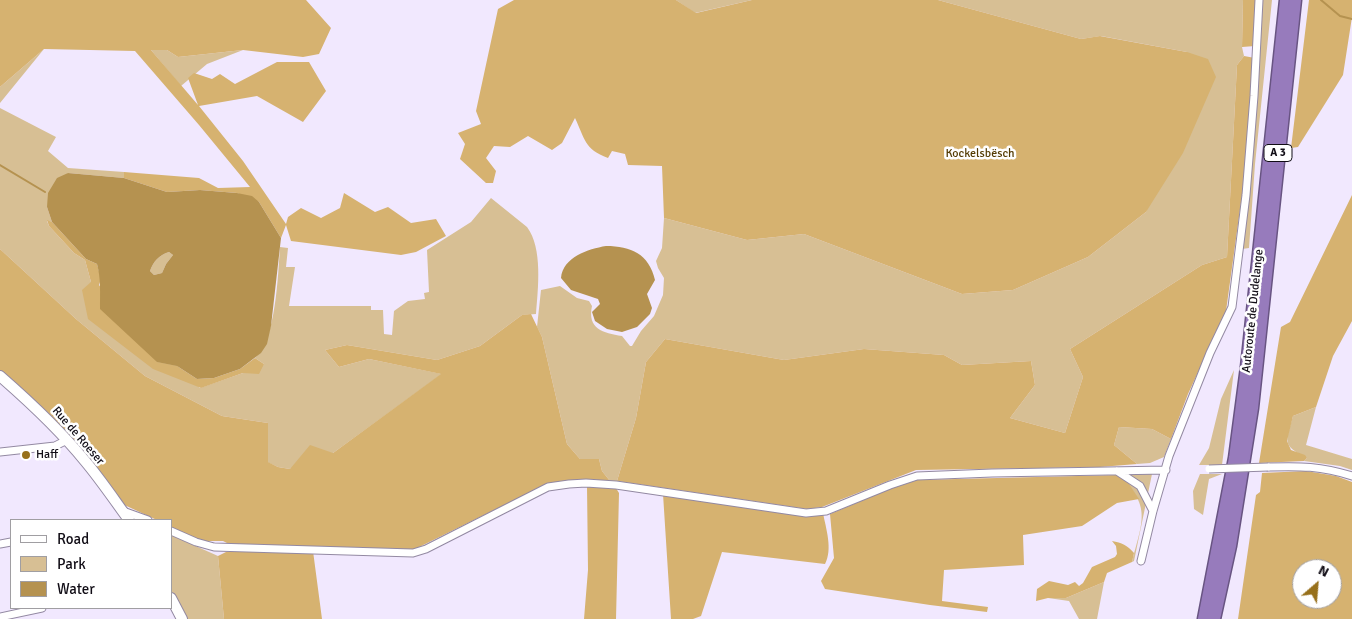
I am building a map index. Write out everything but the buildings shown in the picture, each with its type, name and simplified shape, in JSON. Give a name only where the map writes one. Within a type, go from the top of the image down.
[{"type":"highway","name":"Autoroute de Dudelange","points":[[1204,619],[1235,458],[1248,367],[1286,0]]},
{"type":"highway","name":"Autoroute de Dudelange","points":[[1214,619],[1230,546],[1252,408],[1295,0]]},
{"type":"main road","name":"Rue de Roeser","points":[[0,376],[31,403],[86,461],[128,519]]},
{"type":"main road","points":[[172,600],[182,619]]},
{"type":"street","points":[[1141,561],[1153,510],[1170,456],[1210,353],[1232,307],[1247,185],[1259,0]]},
{"type":"street","points":[[0,452],[55,446],[67,440]]},
{"type":"street","points":[[1209,469],[1307,466],[1329,469],[1352,476]]},
{"type":"street","points":[[1116,470],[1140,486],[1153,510]]},
{"type":"street","points":[[172,531],[196,542],[214,547],[412,553],[426,549],[548,488],[569,484],[616,485],[806,513],[826,511],[917,476],[1166,470]]},
{"type":"street","points":[[122,510],[145,519]]},
{"type":"street","points":[[0,618],[38,609]]},
{"type":"green space","points":[[0,0],[306,0],[331,28],[319,54],[303,57],[243,50],[178,57],[167,50],[151,50],[198,105],[188,78],[194,73],[212,79],[220,74],[235,84],[277,62],[309,62],[326,91],[303,122],[257,96],[199,106],[243,161],[286,224],[288,217],[301,208],[321,218],[340,208],[344,193],[375,212],[388,207],[411,223],[436,219],[446,236],[416,252],[401,255],[291,241],[286,225],[281,238],[259,202],[237,193],[200,190],[167,192],[124,178],[124,172],[199,178],[218,188],[250,187],[135,51],[44,49],[0,87]]},
{"type":"green space","name":"Kockelsbësch","points":[[514,0],[676,0],[696,13],[752,0],[938,0],[1081,39],[1100,36],[1187,52],[1208,59],[1216,77],[1183,153],[1146,212],[1088,257],[1013,290],[962,294],[804,234],[747,240],[664,218],[662,166],[628,165],[625,154],[612,151],[608,158],[600,155],[586,142],[575,118],[562,143],[552,150],[528,136],[510,147],[494,146],[486,158],[496,171],[493,183],[486,183],[460,159],[465,144],[458,133],[481,124],[476,111],[498,9]]},
{"type":"green space","points":[[676,0],[752,0],[695,13]]},
{"type":"green space","points":[[938,0],[1243,0],[1242,47],[1244,56],[1237,65],[1227,257],[1202,265],[1070,349],[1083,377],[1065,433],[1010,418],[1035,385],[1031,361],[962,365],[944,355],[864,349],[784,360],[665,339],[646,362],[636,418],[617,481],[610,481],[602,471],[599,459],[580,459],[567,444],[542,337],[537,327],[541,290],[560,286],[577,298],[589,301],[592,306],[591,314],[594,325],[603,331],[622,336],[632,346],[641,331],[654,316],[663,295],[664,278],[656,261],[662,248],[664,218],[747,240],[804,234],[962,294],[1013,290],[1088,257],[1146,212],[1187,52],[1101,36],[1081,39]]},
{"type":"green space","points":[[1243,0],[1256,0],[1255,46],[1242,47]]},
{"type":"green space","points":[[1262,0],[1272,0],[1255,164],[1249,248],[1242,249]]},
{"type":"green space","points":[[1309,0],[1352,0],[1352,17],[1343,75],[1298,147],[1291,148]]},
{"type":"green space","points":[[44,49],[0,103],[0,87]]},
{"type":"green space","points":[[151,50],[167,50],[178,57],[243,50],[207,64],[181,86]]},
{"type":"green space","points":[[1244,56],[1255,58],[1242,195],[1226,311],[1188,394],[1171,439],[1152,429],[1119,427],[1114,445],[1137,464],[1100,467],[916,470],[822,507],[807,509],[617,481],[636,418],[646,362],[665,339],[784,360],[864,349],[944,355],[962,365],[1031,361],[1035,385],[1010,418],[1065,433],[1083,377],[1070,349],[1202,265],[1227,257],[1237,65]]},
{"type":"green space","points":[[0,108],[56,137],[48,151],[68,168],[124,172],[124,178],[68,173],[47,207],[52,222],[47,221],[49,226],[74,253],[85,260],[91,282],[200,388],[264,364],[255,358],[262,349],[272,322],[277,290],[280,247],[288,248],[286,267],[295,267],[289,306],[371,306],[371,310],[383,310],[384,334],[392,335],[394,311],[408,301],[425,299],[424,293],[429,292],[427,250],[471,222],[491,198],[527,227],[532,236],[538,269],[536,314],[522,315],[480,346],[437,360],[347,345],[325,350],[339,367],[369,359],[442,374],[333,453],[290,469],[278,467],[267,462],[268,423],[222,416],[145,376],[76,319],[0,249]]},
{"type":"green space","points":[[1352,195],[1352,321],[1333,356],[1316,407],[1293,416],[1287,441],[1291,450],[1305,455],[1307,458],[1304,461],[1259,463],[1281,327],[1290,322]]},
{"type":"green space","points":[[47,220],[52,222],[86,259],[97,264],[101,279],[99,285],[157,362],[177,366],[197,379],[214,378],[240,369],[255,358],[264,364],[259,374],[243,373],[201,388],[153,369],[88,319],[82,290],[91,282],[85,260],[74,253],[49,226]]},
{"type":"green space","points":[[0,249],[76,319],[145,376],[222,416],[268,423],[268,462],[278,467],[290,469],[310,445],[333,453],[441,374],[369,359],[339,367],[325,350],[347,345],[437,360],[480,346],[522,315],[531,314],[542,337],[567,444],[580,459],[599,459],[602,471],[610,481],[587,479],[547,484],[411,551],[229,544],[223,541],[202,541],[172,527],[172,519],[155,519],[120,503],[0,372]]},
{"type":"green space","points":[[169,252],[173,255],[162,273],[154,275],[150,271],[153,265],[159,257]]},
{"type":"green space","points":[[1234,370],[1222,465],[1199,465],[1209,448],[1221,399]]},
{"type":"green space","points":[[1316,407],[1306,445],[1352,459],[1352,470],[1340,466],[1304,461],[1307,458],[1289,446],[1287,437],[1293,416]]},
{"type":"green space","points":[[1119,427],[1152,429],[1171,439],[1164,457],[1150,463],[1137,464],[1114,445]]},
{"type":"green space","points":[[1306,471],[1336,476],[1352,482],[1352,619],[1238,619],[1256,495],[1260,492],[1262,473]]},
{"type":"green space","points":[[1152,474],[1134,561],[1132,562],[1142,515],[1136,496],[1117,475]]},
{"type":"green space","points":[[1200,474],[1222,474],[1209,479],[1203,515],[1194,509],[1193,491]]},
{"type":"green space","points":[[1117,475],[1129,484],[1139,499],[1117,503],[1082,526],[1023,535],[1024,565],[944,570],[942,601],[988,607],[987,612],[825,589],[821,581],[834,558],[830,514],[890,489],[917,480]]},
{"type":"green space","points":[[614,485],[619,493],[616,619],[584,619],[588,570],[587,486]]},
{"type":"green space","points":[[663,494],[823,513],[829,545],[825,564],[722,552],[701,616],[693,619],[671,619]]},
{"type":"green space","points":[[172,535],[218,556],[224,619],[185,619],[172,592]]},
{"type":"green space","points":[[1112,541],[1124,545],[1134,553],[1132,562],[1107,573],[1104,582],[1066,598],[1048,598],[1036,601],[1037,589],[1049,581],[1068,585],[1075,582],[1079,586],[1083,583],[1092,567],[1115,557],[1117,554],[1116,546]]},
{"type":"green space","points":[[313,551],[322,619],[224,619],[218,556],[226,552]]},
{"type":"green space","points":[[1104,582],[1097,619],[1079,619],[1069,601],[1048,598],[1066,598]]},
{"type":"water","points":[[68,173],[124,178],[167,192],[200,190],[237,193],[252,196],[259,202],[281,238],[271,326],[267,344],[261,353],[240,369],[214,378],[197,379],[177,366],[157,362],[100,309],[100,281],[97,264],[86,259],[52,222],[47,207],[48,193],[57,178]],"holes":[[[169,252],[173,255],[162,273],[154,275],[150,271],[159,257]]]},
{"type":"water","points":[[615,246],[638,253],[648,264],[655,280],[647,294],[652,308],[650,314],[637,327],[622,332],[607,329],[595,321],[592,312],[600,304],[598,299],[571,290],[561,278],[566,265],[571,259],[592,249]]},
{"type":"waterway","points":[[1321,0],[1340,16],[1352,19]]},
{"type":"waterway","points":[[0,165],[45,192]]},
{"type":"place","name":"Haff","points":[[26,455]]}]
